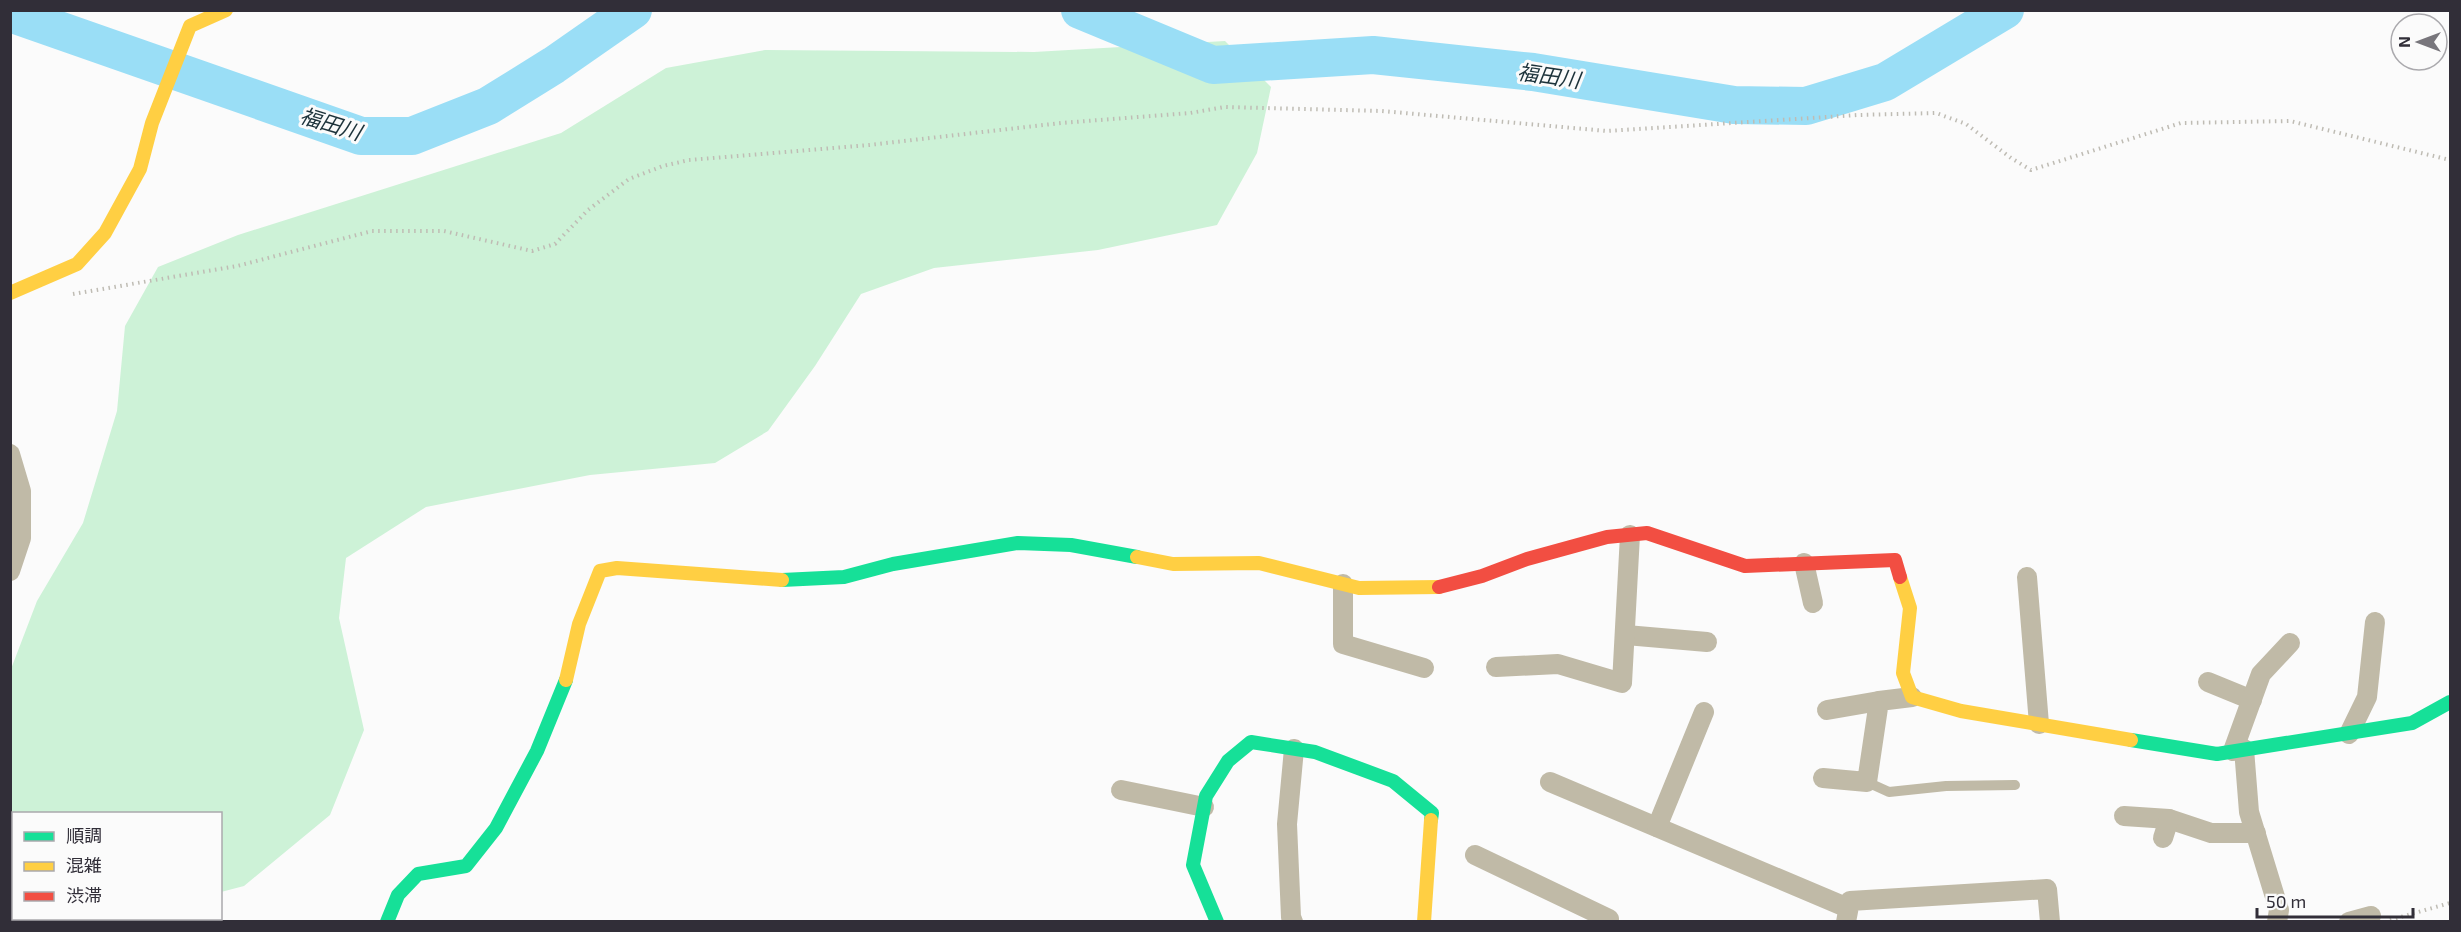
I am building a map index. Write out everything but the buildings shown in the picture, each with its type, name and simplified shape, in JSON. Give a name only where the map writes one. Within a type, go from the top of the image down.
[{"type":"street","points":[[10,293],[77,264],[105,233],[140,169],[152,123],[190,26],[226,10]]},
{"type":"street","points":[[10,454],[21,491],[21,538],[10,571]]},
{"type":"street","points":[[387,921],[398,896],[417,874],[466,866],[496,828],[537,752],[570,669],[579,624],[600,571],[617,568],[779,580],[844,577],[893,564],[1018,543],[1071,545],[1173,564],[1259,563],[1359,588],[1435,588],[1482,576],[1607,537],[1647,533],[1745,566],[1895,560],[1910,608],[1903,673],[1912,697]]},
{"type":"street","points":[[1496,667],[1558,664],[1622,683],[1629,535]]},
{"type":"street","points":[[1804,563],[1813,603]]},
{"type":"street","points":[[2027,577],[2039,724]]},
{"type":"street","points":[[1343,584],[1343,644],[1424,668]]},
{"type":"street","points":[[2349,734],[2367,697],[2375,622]]},
{"type":"street","points":[[1626,635],[1707,642]]},
{"type":"street","points":[[2277,921],[2279,909],[2249,812],[2239,750],[2261,674],[2290,643]]},
{"type":"street","points":[[2208,682],[2252,700]]},
{"type":"street","points":[[1827,710],[1912,697],[1961,711],[2217,754],[2412,723],[2451,702]]},
{"type":"street","points":[[1823,778],[1867,782],[1879,701]]},
{"type":"street","points":[[1657,827],[1704,712]]},
{"type":"street","points":[[1217,921],[1193,865],[1206,796],[1228,761],[1251,742],[1315,752],[1393,781],[1431,813],[1424,921]]},
{"type":"street","points":[[1293,921],[1287,824],[1294,749]]},
{"type":"street","points":[[1550,782],[1657,827],[1847,915],[1850,901],[2047,889],[2050,921]]},
{"type":"street","points":[[1121,790],[1204,807]]},
{"type":"street","points":[[2124,816],[2166,829],[2211,833],[2256,833]]},
{"type":"street","points":[[1475,855],[1609,919],[1608,921]]},
{"type":"street","points":[[2349,921],[2377,919]]},
{"type":"lane","points":[[1867,782],[1889,792],[1946,786],[2015,786]]},
{"type":"path","points":[[68,295],[237,266],[372,231],[444,231],[532,251],[555,244],[588,210],[629,179],[663,166],[689,160],[869,145],[1061,123],[1190,113],[1225,107],[1382,111],[1607,131],[1858,115],[1936,113],[1966,124],[2031,170],[2181,123],[2290,121],[2451,160]]},
{"type":"path","points":[[2377,919],[2451,903]]},
{"type":"green space","points":[[1225,41],[1271,87],[1257,153],[1217,225],[1098,250],[934,268],[861,294],[815,366],[768,431],[715,463],[590,475],[426,507],[346,558],[339,618],[364,730],[330,815],[244,886],[222,892],[222,812],[12,812],[12,920],[116,920],[108,922],[11,921],[11,669],[37,601],[83,523],[117,411],[125,326],[158,267],[238,235],[561,133],[666,68],[765,50],[1034,52]]},
{"type":"waterway","name":"福田川","points":[[10,13],[361,136],[412,136],[488,106],[554,65],[633,10]]},
{"type":"waterway","name":"福田川","points":[[1080,10],[1213,65],[1373,55],[1533,72],[1734,105],[1806,106],[1885,82],[2005,10]]},
{"type":"traffic: fast","points":[[782,580],[844,577],[893,564],[1018,543],[1071,545],[1137,557]]},
{"type":"traffic: fast","points":[[387,922],[398,895],[418,874],[466,866],[496,828],[537,751],[566,680]]},
{"type":"traffic: fast","points":[[2131,740],[2217,754],[2412,723],[2450,702]]},
{"type":"traffic: fast","points":[[1217,922],[1193,865],[1206,796],[1228,761],[1251,742],[1315,752],[1393,781],[1432,813],[1431,820]]},
{"type":"traffic: slow","points":[[10,293],[77,264],[105,233],[140,169],[152,123],[190,26],[226,10]]},
{"type":"traffic: slow","points":[[1137,557],[1173,564],[1259,563],[1359,588],[1439,587]]},
{"type":"traffic: slow","points":[[566,680],[579,624],[600,571],[617,568],[782,580]]},
{"type":"traffic: slow","points":[[1900,577],[1910,608],[1903,673],[1912,697],[1961,711],[2131,740]]},
{"type":"traffic: slow","points":[[1424,922],[1431,820]]},
{"type":"traffic: jam","points":[[1439,587],[1607,537],[1647,533],[1745,566],[1895,560],[1900,577]]}]
